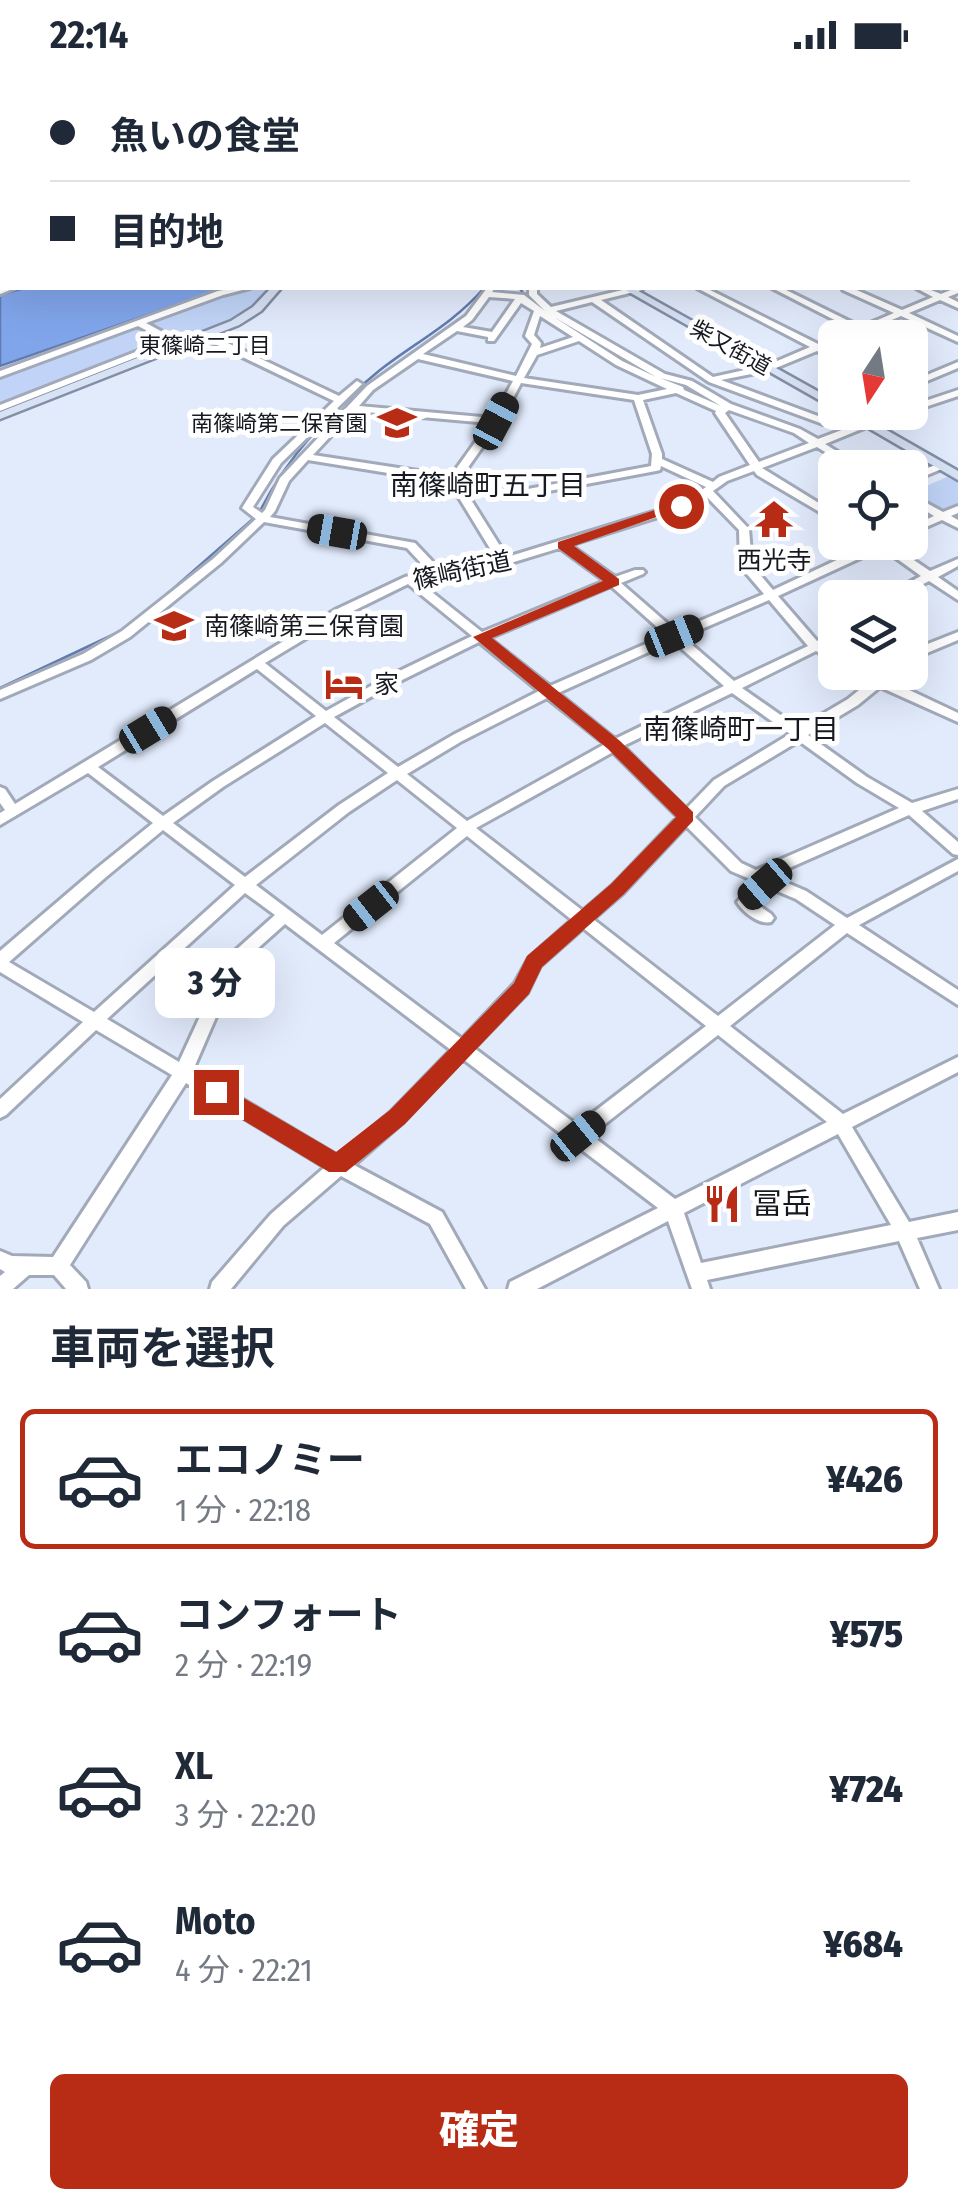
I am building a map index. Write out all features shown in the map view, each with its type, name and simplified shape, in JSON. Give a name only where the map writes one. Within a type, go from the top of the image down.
[{"type":"main road","points":[[0,412],[236,323],[257,309],[274,290]]},
{"type":"main road","name":"柴又街道","points":[[636,290],[818,396]]},
{"type":"main road","points":[[877,430],[958,476]]},
{"type":"street","points":[[0,374],[139,322],[240,290]]},
{"type":"street","points":[[549,310],[627,290]]},
{"type":"street","points":[[705,290],[818,348]]},
{"type":"street","points":[[780,290],[841,320]]},
{"type":"street","points":[[850,290],[958,340]]},
{"type":"street","points":[[925,290],[958,305]]},
{"type":"street","points":[[885,320],[958,290]]},
{"type":"street","points":[[0,695],[87,657],[126,634],[263,519],[276,502],[284,480],[388,372],[456,328],[489,291],[518,297],[536,313],[619,363],[828,450]]},
{"type":"street","points":[[456,328],[493,337],[518,297],[533,291],[549,310],[662,376],[693,385],[725,408],[762,466],[783,488],[818,506]]},
{"type":"street","points":[[595,300],[712,380],[818,419]]},
{"type":"street","points":[[454,480],[496,421],[537,343],[529,336],[536,313]]},
{"type":"street","points":[[0,412],[166,343],[165,337],[139,322]]},
{"type":"street","points":[[236,323],[212,339],[340,400]]},
{"type":"street","points":[[532,353],[581,337]]},
{"type":"street","points":[[693,385],[767,367],[818,348]]},
{"type":"street","points":[[414,354],[518,379],[638,398],[680,389]]},
{"type":"street","points":[[928,378],[958,365]]},
{"type":"street","points":[[357,384],[277,461],[247,508],[251,515],[263,519],[411,545],[426,561],[428,574]]},
{"type":"street","points":[[928,403],[958,393]]},
{"type":"street","points":[[462,492],[497,489],[512,495],[656,468],[658,461],[638,398]]},
{"type":"street","points":[[353,408],[496,421]]},
{"type":"street","name":"篠崎街道","points":[[6,816],[339,613],[408,580],[504,562],[667,512],[709,488],[847,430]]},
{"type":"street","points":[[305,457],[454,480],[504,562]]},
{"type":"street","points":[[323,943],[468,828],[614,745],[816,646],[746,566],[744,529],[709,488],[658,461]]},
{"type":"street","points":[[928,471],[940,466]]},
{"type":"street","points":[[928,508],[958,525]]},
{"type":"street","points":[[928,523],[958,509]]},
{"type":"street","points":[[563,545],[614,582],[734,688],[911,809],[958,850]]},
{"type":"street","points":[[0,1110],[242,884],[398,772],[545,690],[772,597],[849,560]]},
{"type":"street","points":[[912,560],[958,586]]},
{"type":"street","points":[[920,580],[958,562]]},
{"type":"street","points":[[476,1289],[436,1218],[338,1165],[0,962],[163,824],[324,715],[481,637],[639,572]]},
{"type":"street","points":[[933,573],[958,596]]},
{"type":"street","points":[[408,580],[614,745],[736,867],[800,895],[958,998]]},
{"type":"street","points":[[928,648],[958,636]]},
{"type":"street","points":[[257,663],[840,1122],[904,1232],[930,1289]]},
{"type":"street","points":[[219,1289],[277,1220],[398,1117],[522,988],[534,962],[586,919],[719,783],[799,736],[856,690]]},
{"type":"street","points":[[899,690],[958,718]]},
{"type":"street","points":[[88,767],[673,1208],[698,1281],[958,1221]]},
{"type":"street","points":[[0,792],[6,816]]},
{"type":"street","points":[[766,918],[744,902],[762,879],[911,809],[958,794]]},
{"type":"street","points":[[578,1136],[845,926],[958,864]]},
{"type":"street","points":[[58,1266],[184,1073],[232,962],[285,915]]},
{"type":"street","points":[[517,1289],[958,1064]]},
{"type":"street","points":[[0,1260],[24,1266],[58,1266],[79,1289]]},
{"type":"street","points":[[0,1288],[24,1266]]},
{"type":"shaded area","points":[[222,290],[265,290],[249,309],[223,324],[0,411],[0,368]]},
{"type":"shaded area","points":[[947,477],[958,483],[958,505],[945,512],[928,503],[928,485]]},
{"type":"water","points":[[17,290],[219,290],[0,366],[0,295]]},
{"type":"waterway","points":[[259,513],[282,473],[328,418],[380,370],[447,322],[482,290]]},
{"type":"waterway","points":[[521,290],[526,296]]},
{"type":"waterway","points":[[660,378],[694,390]]},
{"type":"waterway","points":[[726,411],[734,426]]},
{"type":"waterway","points":[[750,449],[766,471]]},
{"type":"waterway","points":[[151,608],[254,518]]},
{"type":"waterway","points":[[0,688],[125,629]]},
{"type":"place","name":"南篠崎第二保育園","points":[[397,423]]},
{"type":"place","name":"西光寺","points":[[774,519]]},
{"type":"place","name":"南篠崎第三保育園","points":[[174,626]]},
{"type":"place","name":"家","points":[[344,684]]},
{"type":"place","name":"冨岳","points":[[722,1204]]},
{"type":"district","name":"東篠崎二丁目","points":[[205,345]]},
{"type":"district","name":"南篠崎町五丁目","points":[[488,485]]},
{"type":"district","name":"南篠崎町一丁目","points":[[741,729]]},
{"type":"route","points":[[216,1092],[338,1165],[398,1117],[522,988],[534,962],[618,889],[687,817],[614,745],[481,637],[614,582],[563,545],[681,506]]}]
